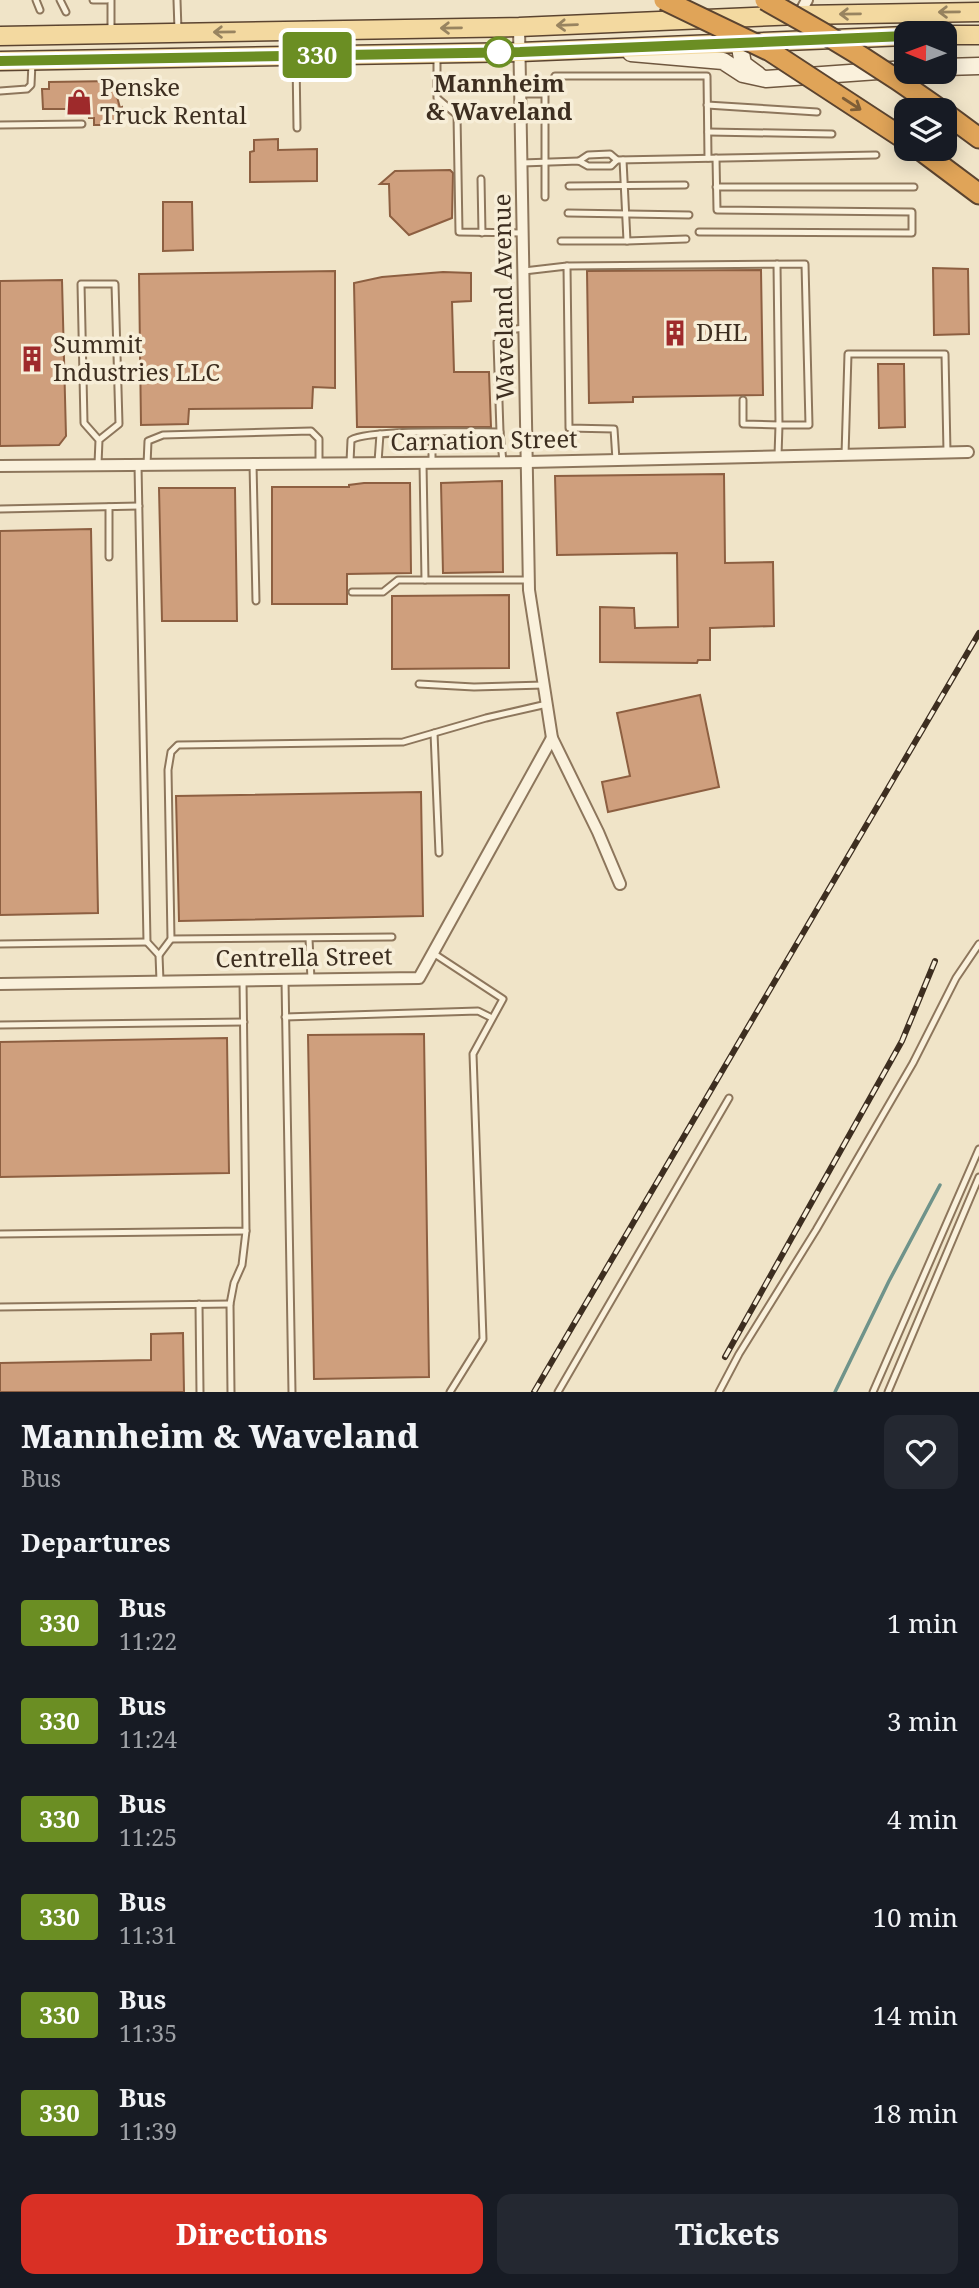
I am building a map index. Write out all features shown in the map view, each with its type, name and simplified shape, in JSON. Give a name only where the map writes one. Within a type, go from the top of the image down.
[{"type":"highway","points":[[664,0],[769,51],[894,132]]},
{"type":"highway","points":[[765,0],[817,28],[924,98]]},
{"type":"highway","points":[[957,122],[979,138]]},
{"type":"highway","points":[[935,161],[979,194]]},
{"type":"main road","points":[[0,36],[519,27],[803,8],[918,13],[979,12]]},
{"type":"main road","points":[[957,35],[979,35]]},
{"type":"main road","points":[[0,61],[520,52],[894,36]]},
{"type":"street","name":"Waveland Avenue","points":[[519,27],[529,580],[552,738],[620,884]]},
{"type":"street","points":[[739,42],[743,64],[766,79]]},
{"type":"street","points":[[583,49],[723,61],[743,74],[766,79],[894,70]]},
{"type":"street","points":[[957,67],[979,66]]},
{"type":"street","name":"Carnation Street","points":[[0,466],[528,462],[968,452]]},
{"type":"street","name":"Centrella Street","points":[[0,984],[419,978],[552,738]]},
{"type":"lane","points":[[36,0],[40,9]]},
{"type":"lane","points":[[60,0],[66,12]]},
{"type":"lane","points":[[93,0],[109,0],[111,34]]},
{"type":"lane","points":[[177,0],[178,33]]},
{"type":"lane","points":[[437,53],[437,98],[457,115],[459,232],[524,233]]},
{"type":"lane","points":[[295,56],[297,128]]},
{"type":"lane","points":[[0,91],[27,89],[31,85],[32,60]]},
{"type":"lane","points":[[545,197],[545,94],[555,76],[707,76],[708,158]]},
{"type":"lane","points":[[521,94],[545,94]]},
{"type":"lane","points":[[708,105],[817,112]]},
{"type":"lane","points":[[0,125],[82,124]]},
{"type":"lane","points":[[708,132],[832,134]]},
{"type":"lane","points":[[579,161],[587,155],[610,154],[620,160],[876,155]]},
{"type":"lane","points":[[699,232],[912,233],[912,212],[717,210],[716,158]]},
{"type":"lane","points":[[522,163],[579,161],[588,166],[611,166],[620,160]]},
{"type":"lane","points":[[620,160],[627,241]]},
{"type":"lane","points":[[481,179],[482,233]]},
{"type":"lane","points":[[569,186],[685,184]]},
{"type":"lane","points":[[716,187],[914,187]]},
{"type":"lane","points":[[568,213],[689,215]]},
{"type":"lane","points":[[561,241],[686,239]]},
{"type":"lane","points":[[777,264],[778,456]]},
{"type":"lane","points":[[524,271],[568,266],[805,264],[809,425],[743,424],[743,400]]},
{"type":"lane","points":[[568,266],[569,428],[614,429],[616,460]]},
{"type":"lane","points":[[98,465],[99,440],[84,423],[81,284],[115,284],[118,424],[99,440]]},
{"type":"lane","points":[[503,462],[497,342],[507,330],[526,328]]},
{"type":"lane","points":[[845,455],[848,354],[945,354],[947,453]]},
{"type":"lane","points":[[160,981],[159,955],[148,942],[139,506],[148,441],[163,435],[311,431],[319,439],[319,464]]},
{"type":"lane","points":[[350,463],[351,440],[356,437],[380,434],[500,432]]},
{"type":"lane","points":[[425,580],[428,463],[435,433]]},
{"type":"lane","points":[[378,463],[380,434]]},
{"type":"lane","points":[[253,464],[256,601]]},
{"type":"lane","points":[[0,509],[139,506]]},
{"type":"lane","points":[[109,507],[109,557]]},
{"type":"lane","points":[[352,592],[383,592],[398,580],[529,580]]},
{"type":"lane","points":[[419,684],[474,687],[544,685]]},
{"type":"lane","points":[[159,955],[171,939],[168,770],[171,752],[178,745],[402,742],[547,704]]},
{"type":"lane","points":[[434,733],[439,853]]},
{"type":"lane","points":[[171,939],[392,937]]},
{"type":"lane","points":[[309,939],[311,979]]},
{"type":"lane","points":[[0,944],[148,942]]},
{"type":"lane","points":[[719,1392],[913,1063],[956,978],[979,944]]},
{"type":"lane","points":[[433,953],[503,999],[473,1054],[483,1339],[450,1392]]},
{"type":"lane","points":[[231,1392],[230,1304],[234,1283],[242,1265],[246,1231],[243,980]]},
{"type":"lane","points":[[285,980],[292,1392]]},
{"type":"lane","points":[[285,1017],[478,1011],[492,1018]]},
{"type":"lane","points":[[0,1025],[244,1022]]},
{"type":"lane","points":[[558,1392],[729,1098]]},
{"type":"lane","points":[[873,1392],[979,1149]]},
{"type":"lane","points":[[888,1392],[979,1177]]},
{"type":"lane","points":[[0,1234],[246,1231]]},
{"type":"lane","points":[[199,1304],[200,1392]]},
{"type":"lane","points":[[0,1307],[230,1304]]},
{"type":"building","name":"Penske Truck Rental","points":[[113,81],[120,108],[122,107],[122,125],[94,125],[94,118],[89,118],[89,109],[43,109],[42,89],[49,89],[49,82]]},
{"type":"building","points":[[278,139],[278,150],[317,149],[317,181],[250,182],[250,152],[254,151],[254,140]]},
{"type":"building","points":[[450,170],[453,173],[452,218],[409,235],[390,216],[389,184],[380,184],[395,171]]},
{"type":"building","points":[[163,202],[192,202],[193,250],[163,251]]},
{"type":"building","points":[[933,268],[968,269],[969,334],[934,335]]},
{"type":"building","name":"DHL","points":[[761,270],[763,395],[633,397],[633,402],[589,403],[587,271]]},
{"type":"building","points":[[335,271],[335,388],[313,387],[312,408],[189,409],[188,424],[141,425],[139,274]]},
{"type":"building","points":[[443,272],[471,273],[471,301],[452,302],[454,372],[489,372],[491,427],[357,427],[354,283],[382,277]]},
{"type":"building","name":"Summit Industries LLC","points":[[62,280],[66,436],[59,445],[0,446],[0,281]]},
{"type":"building","points":[[878,364],[904,364],[905,427],[879,428]]},
{"type":"building","points":[[724,474],[725,563],[773,562],[774,626],[710,628],[710,660],[698,660],[697,663],[600,662],[600,607],[634,608],[635,628],[678,627],[677,553],[557,555],[555,476]]},
{"type":"building","points":[[502,481],[503,572],[443,573],[441,483]]},
{"type":"building","points":[[364,483],[410,483],[411,573],[347,574],[347,604],[272,604],[272,487],[349,487]]},
{"type":"building","points":[[159,488],[235,488],[237,621],[162,621]]},
{"type":"building","points":[[91,529],[98,913],[0,915],[0,531]]},
{"type":"building","points":[[509,595],[509,668],[392,669],[392,596]]},
{"type":"building","points":[[700,695],[719,787],[608,812],[602,782],[630,776],[617,713]]},
{"type":"building","points":[[421,792],[423,916],[179,921],[176,796]]},
{"type":"building","points":[[424,1034],[429,1377],[314,1379],[308,1035]]},
{"type":"building","points":[[227,1038],[229,1173],[0,1177],[0,1042]]},
{"type":"building","points":[[183,1333],[184,1392],[0,1392],[0,1363],[151,1360],[151,1334]]},
{"type":"waterway","points":[[835,1392],[940,1185]]},
{"type":"railway","points":[[534,1392],[979,633]]},
{"type":"railway","points":[[725,1357],[902,1041],[935,961]]},
{"type":"bus line","name":"330","points":[[0,61],[520,52],[894,36]]},
{"type":"place","name":"Mannheim & Waveland","points":[[499,52]]},
{"type":"place","name":"Penske Truck Rental","points":[[79,102]]},
{"type":"place","name":"DHL","points":[[675,333]]},
{"type":"place","name":"Summit Industries LLC","points":[[32,359]]}]
